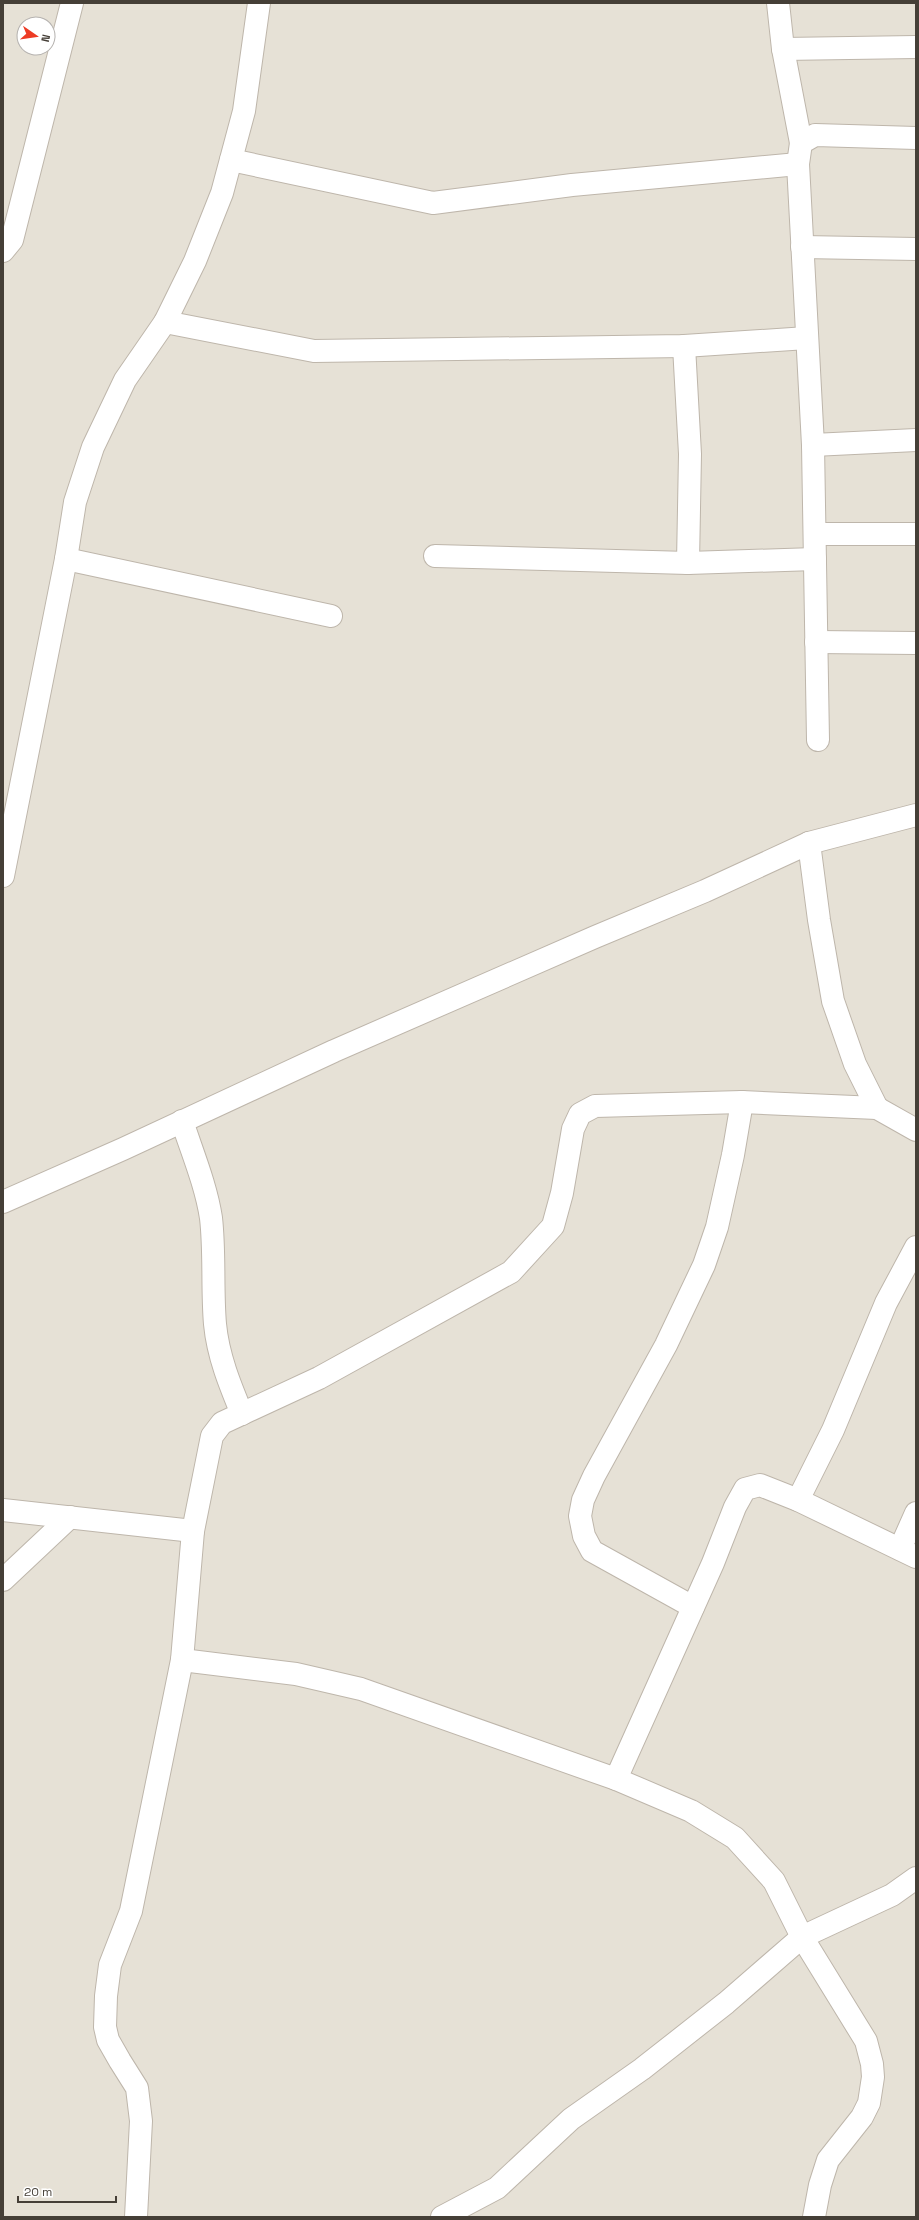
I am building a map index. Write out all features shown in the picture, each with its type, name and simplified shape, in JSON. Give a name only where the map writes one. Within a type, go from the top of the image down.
[{"type":"street","points":[[3,252],[12,240],[72,3]]},
{"type":"street","points":[[3,876],[66,559],[75,502],[93,447],[125,380],[165,322],[195,261],[222,193],[244,111],[259,3]]},
{"type":"street","points":[[778,3],[783,49],[799,154],[802,247],[813,445],[818,740]]},
{"type":"street","points":[[783,49],[916,47]]},
{"type":"street","points":[[231,160],[433,203],[799,154],[815,135],[916,138]]},
{"type":"street","points":[[802,247],[916,248]]},
{"type":"street","points":[[165,322],[314,351],[684,346],[807,338]]},
{"type":"street","points":[[684,346],[690,454],[688,562]]},
{"type":"street","points":[[813,445],[916,440]]},
{"type":"street","points":[[815,534],[916,534]]},
{"type":"street","points":[[435,556],[688,562],[815,559]]},
{"type":"street","points":[[66,559],[331,616]]},
{"type":"street","points":[[816,642],[916,643]]},
{"type":"street","points":[[3,1202],[334,1051],[595,936],[705,891],[809,843],[916,815]]},
{"type":"street","points":[[809,843],[833,1001],[855,1064],[877,1108]]},
{"type":"street","points":[[693,1607],[592,1551],[584,1536],[580,1516],[583,1500],[594,1476],[666,1345],[704,1265],[718,1227],[734,1155],[742,1102]]},
{"type":"street","points":[[136,2217],[141,2121],[138,2088],[108,2040],[105,2027],[106,1996],[110,1965],[131,1912],[182,1660],[193,1530],[212,1436],[222,1423],[318,1378],[511,1272],[553,1226],[562,1193],[573,1129],[580,1114],[595,1106],[617,1104],[742,1102],[877,1108],[916,1130]]},
{"type":"street","points":[[182,1121],[202,1180],[211,1216],[215,1325],[226,1376],[242,1414]]},
{"type":"street","points":[[798,1500],[833,1430],[886,1303],[916,1247]]},
{"type":"street","points":[[616,1779],[693,1607],[735,1507],[745,1490],[760,1485],[798,1500],[908,1553],[916,1513]]},
{"type":"street","points":[[3,1510],[193,1530]]},
{"type":"street","points":[[3,1580],[70,1517]]},
{"type":"street","points":[[182,1660],[296,1674],[361,1689],[616,1779],[691,1811],[734,1838],[774,1881],[802,1937],[866,2041],[873,2077],[869,2103],[862,2117],[828,2160],[820,2185],[814,2217]]},
{"type":"street","points":[[442,2217],[497,2188],[571,2118],[642,2069],[714,2013],[802,1937],[892,1895],[916,1878]]},
{"type":"shaded area","points":[[3,3],[916,3],[916,2217],[3,2217]]}]
